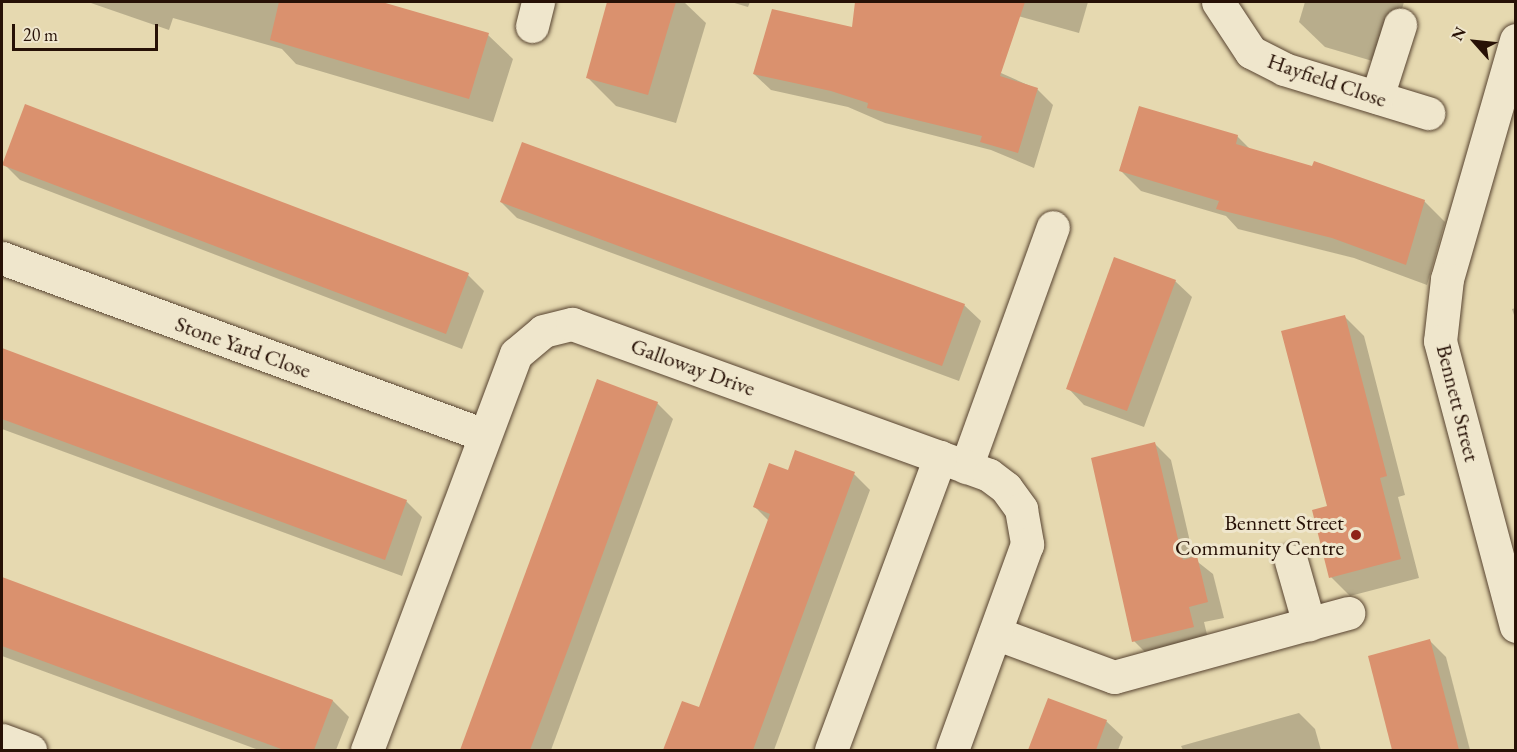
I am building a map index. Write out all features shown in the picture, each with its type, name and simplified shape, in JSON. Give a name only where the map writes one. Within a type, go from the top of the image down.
[{"type":"street","name":"Hayfield Close","points":[[1218,2],[1251,52],[1284,69],[1428,113]]},
{"type":"street","points":[[1377,98],[1400,25]]},
{"type":"street","name":"Bennett Street","points":[[1515,40],[1447,279],[1440,341],[1515,626]]},
{"type":"street","points":[[831,750],[1053,227]]},
{"type":"street","name":"Stone Yard Close","points":[[2,258],[484,435]]},
{"type":"street","name":"Galloway Drive","points":[[367,750],[516,354],[543,331],[572,324],[953,462],[1006,488],[1026,527],[1024,558],[952,750]]},
{"type":"street","points":[[1291,561],[1309,624]]},
{"type":"street","points":[[995,633],[1114,677],[1348,613]]},
{"type":"street","points":[[2,740],[30,750]]},
{"type":"building","points":[[279,2],[382,2],[489,33],[469,99],[270,40]]},
{"type":"building","points":[[607,2],[676,2],[648,95],[586,78]]},
{"type":"building","points":[[855,2],[1025,2],[1000,76],[1038,88],[1018,153],[980,142],[982,136],[867,108],[868,103],[831,91],[753,74],[772,9],[852,27]]},
{"type":"building","points":[[25,104],[469,273],[446,334],[2,165]]},
{"type":"building","points":[[1139,106],[1238,135],[1236,144],[1312,166],[1314,161],[1425,200],[1406,265],[1332,238],[1216,209],[1219,201],[1119,171]]},
{"type":"building","points":[[522,142],[965,304],[942,366],[500,202]]},
{"type":"building","points":[[1114,257],[1176,280],[1127,411],[1066,389]]},
{"type":"building","points":[[1345,315],[1387,476],[1380,478],[1401,559],[1329,578],[1312,510],[1327,506],[1281,331]]},
{"type":"building","points":[[2,348],[407,500],[385,560],[2,419]]},
{"type":"building","points":[[597,379],[658,402],[571,641],[530,750],[460,750]]},
{"type":"building","points":[[1155,442],[1183,560],[1197,556],[1208,602],[1189,607],[1194,627],[1132,642],[1091,458]]},
{"type":"building","points":[[795,450],[855,472],[753,750],[663,750],[682,701],[699,707],[770,514],[753,507],[769,463],[788,470]]},
{"type":"building","points":[[2,577],[333,700],[314,750],[284,750],[2,646]]},
{"type":"building","points":[[1430,639],[1459,750],[1392,750],[1368,656]]},
{"type":"building","points":[[1048,698],[1107,720],[1096,750],[1028,750]]},
{"type":"place","name":"Bennett Street Community Centre","points":[[1356,535]]}]
